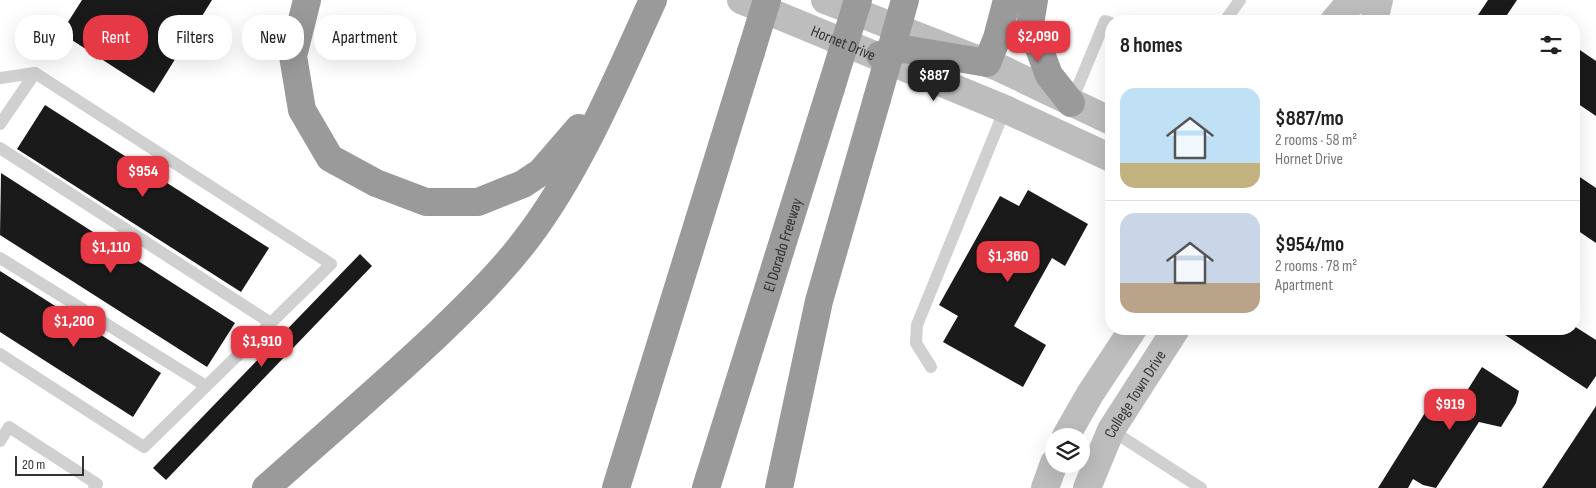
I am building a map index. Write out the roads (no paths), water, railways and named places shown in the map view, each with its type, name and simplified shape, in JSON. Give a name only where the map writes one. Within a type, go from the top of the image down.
[{"type":"highway","points":[[307,0],[293,56],[302,110],[330,158],[376,183],[426,202],[478,202],[529,180],[542,172],[618,77]]},
{"type":"highway","points":[[266,488],[402,369],[476,297],[522,245],[566,179],[618,77],[653,0]]},
{"type":"highway","points":[[616,488],[767,0]]},
{"type":"highway","name":"El Dorado Freeway","points":[[706,488],[858,0]]},
{"type":"highway","points":[[779,488],[819,301],[904,0]]},
{"type":"highway","points":[[880,56],[904,49],[987,63],[997,38],[1007,0]]},
{"type":"highway","points":[[1034,0],[1030,24],[1033,33],[1049,74],[1071,103]]},
{"type":"street","name":"Hornet Drive","points":[[741,0],[1005,109],[1105,155]]},
{"type":"street","name":"Hornet Drive","points":[[825,0],[987,63],[1105,118]]},
{"type":"street","points":[[1339,15],[1356,0]]},
{"type":"street","points":[[1375,15],[1379,0]]},
{"type":"street","points":[[1071,428],[1090,394],[1129,335]]},
{"type":"street","name":"College Town Drive","points":[[1087,488],[1111,430],[1172,335]]},
{"type":"street","points":[[1045,488],[1050,473]]},
{"type":"lane","points":[[1229,15],[1240,0]]},
{"type":"lane","points":[[1071,103],[1105,21]]},
{"type":"lane","points":[[0,78],[35,73],[330,264],[144,447],[0,354]]},
{"type":"lane","points":[[0,124],[35,73]]},
{"type":"lane","points":[[931,367],[916,343],[917,325],[1005,109]]},
{"type":"lane","points":[[0,148],[271,323]]},
{"type":"lane","points":[[0,258],[206,386]]},
{"type":"lane","points":[[0,441],[9,427],[97,484],[94,488]]},
{"type":"lane","points":[[1111,430],[1201,488]]}]
